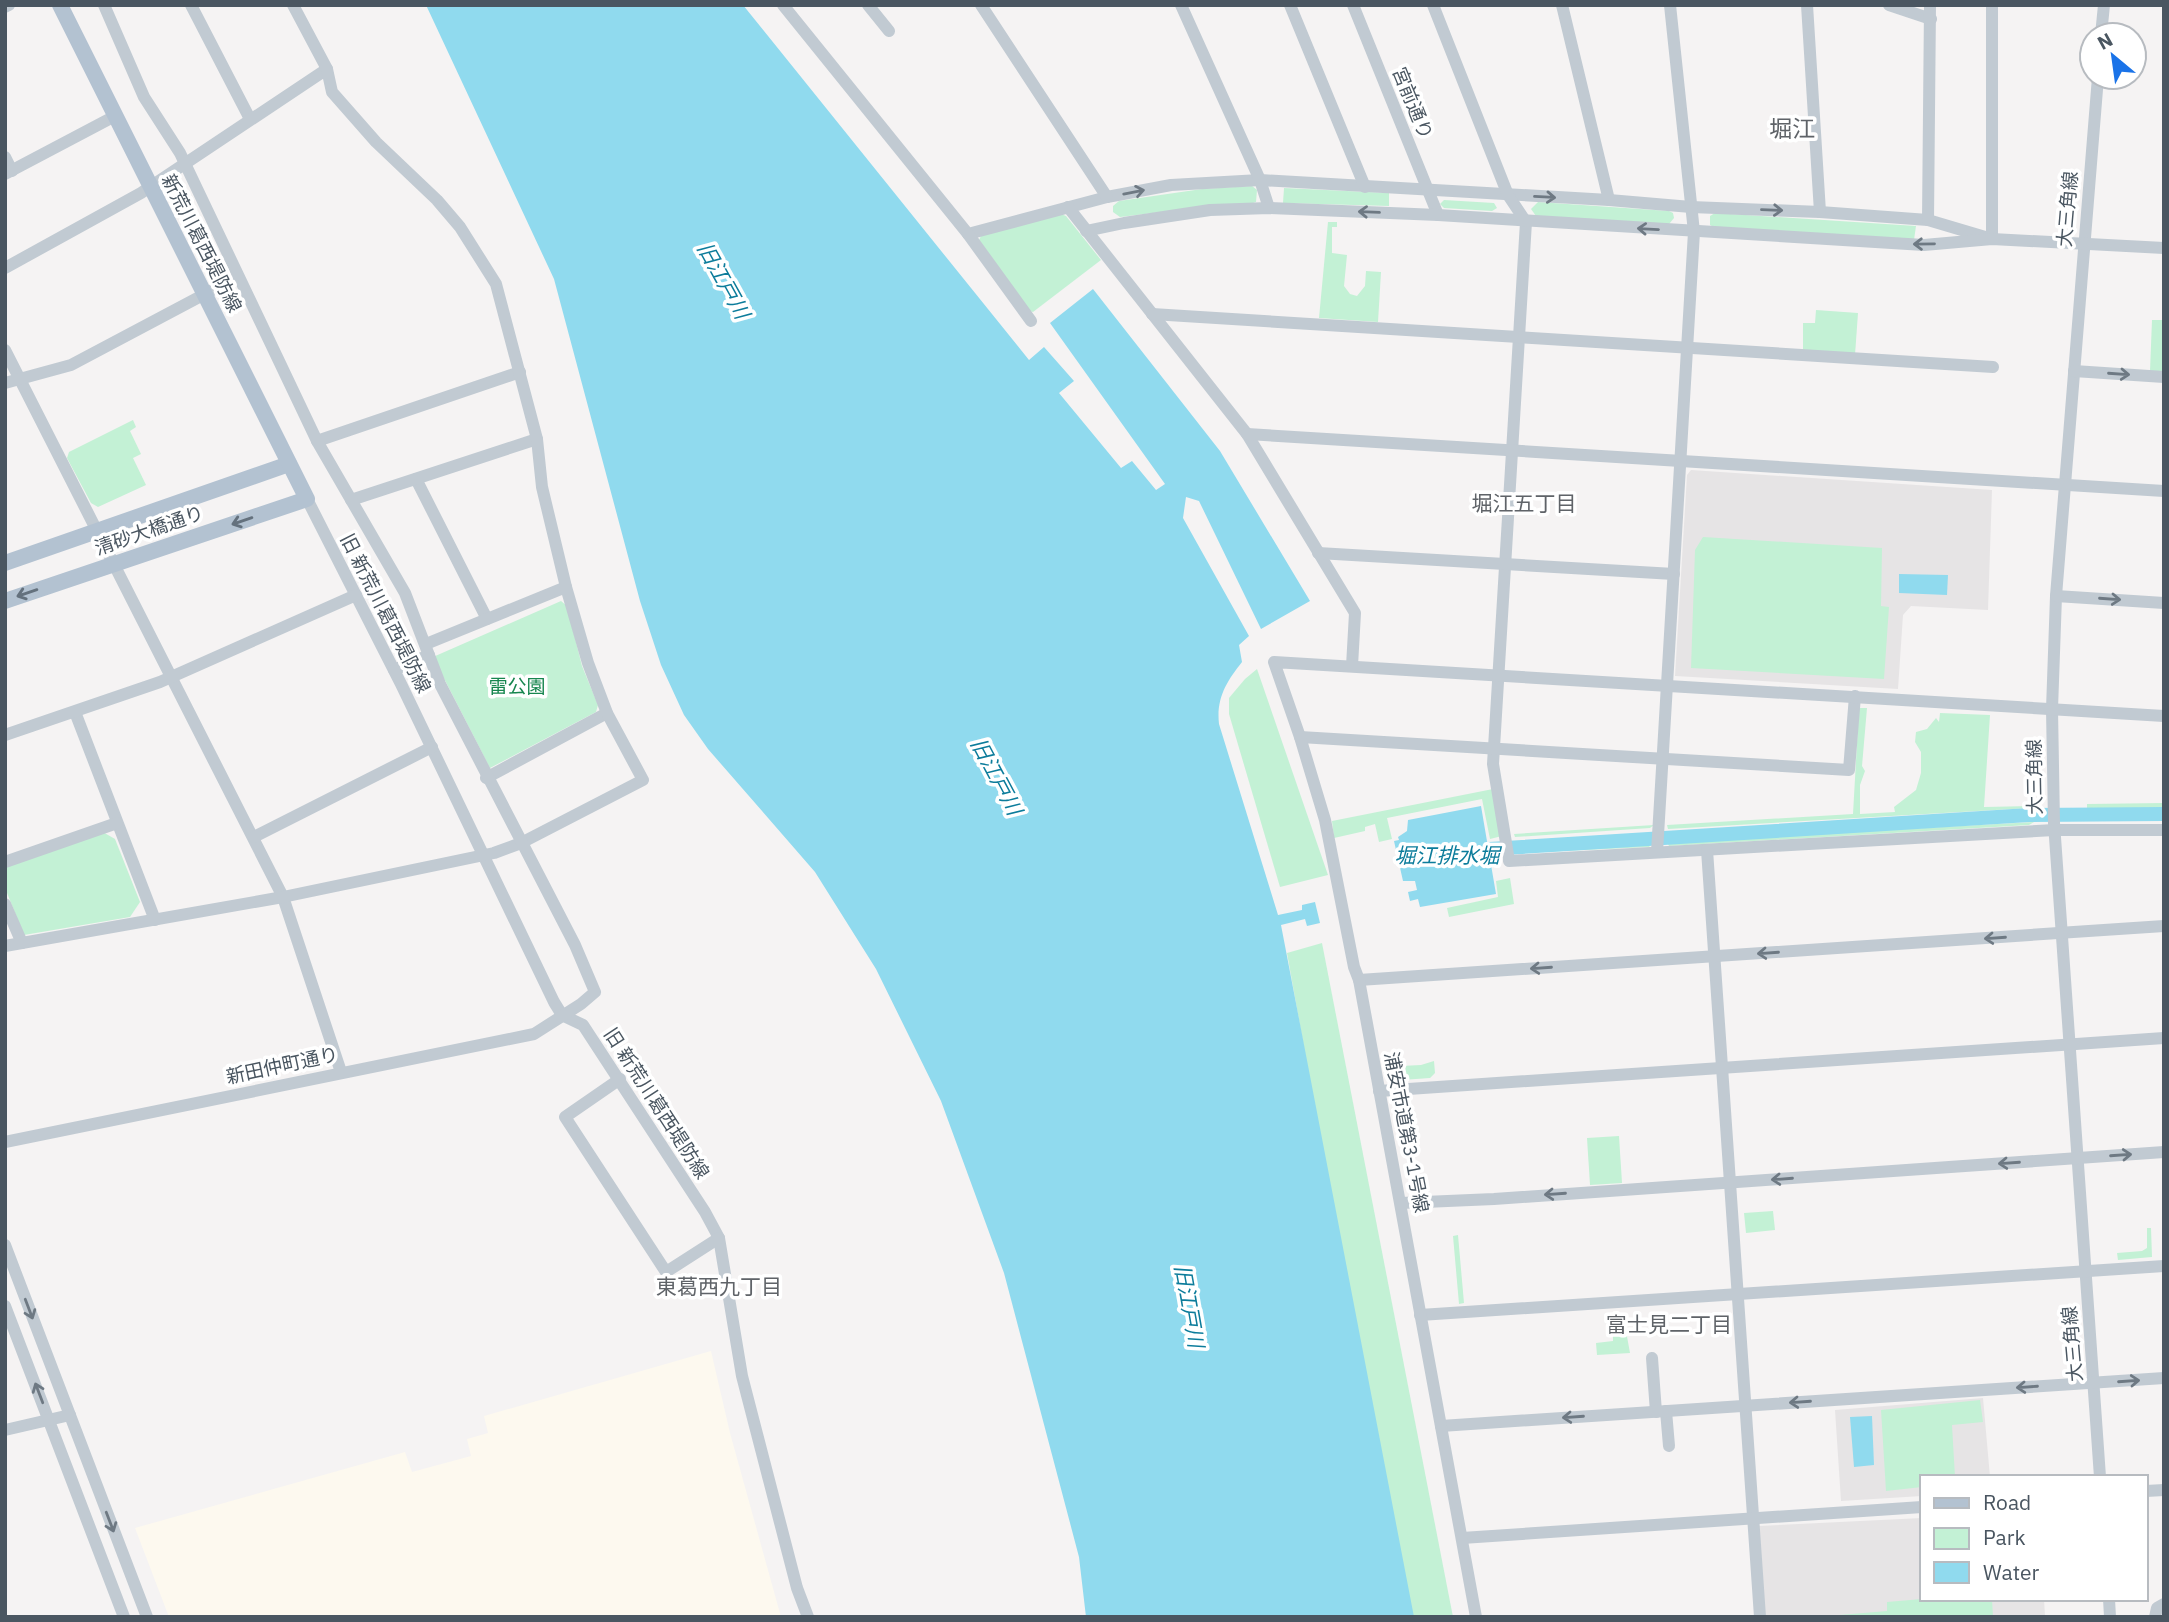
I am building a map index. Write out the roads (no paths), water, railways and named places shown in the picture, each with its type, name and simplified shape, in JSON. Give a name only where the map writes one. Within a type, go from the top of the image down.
[{"type":"main road","name":"新荒川葛西堤防線","points":[[60,5],[307,499]]},
{"type":"main road","name":"清砂大橋通り","points":[[5,563],[289,464]]},
{"type":"main road","name":"清砂大橋通り","points":[[5,601],[307,499]]},
{"type":"street","points":[[103,5],[144,97],[184,163],[317,441],[405,593],[440,684],[521,843]]},
{"type":"street","points":[[191,5],[250,119]]},
{"type":"street","points":[[5,946],[283,897],[484,855],[521,843],[643,780],[607,713],[588,663],[542,487],[537,439],[496,285],[460,227],[437,200],[376,142],[332,92],[327,69],[293,5]]},
{"type":"street","points":[[783,5],[968,234],[1031,321]]},
{"type":"street","points":[[868,5],[889,31]]},
{"type":"street","points":[[981,5],[1107,197]]},
{"type":"street","points":[[1181,5],[1260,180],[1269,208]]},
{"type":"street","points":[[1290,5],[1365,187]]},
{"type":"street","name":"宮前通り","points":[[1353,5],[1438,215]]},
{"type":"street","points":[[1433,5],[1508,195],[1526,222],[1493,764],[1509,861],[2054,826],[2164,830]]},
{"type":"street","points":[[1562,5],[1609,200]]},
{"type":"street","points":[[1657,852],[1694,232],[1670,5]]},
{"type":"street","points":[[1807,5],[1820,212]]},
{"type":"street","points":[[1889,5],[1931,19]]},
{"type":"street","points":[[1927,220],[1930,5]]},
{"type":"street","points":[[1992,5],[1992,239]]},
{"type":"street","points":[[5,268],[151,187],[327,69]]},
{"type":"street","name":"大三角線","points":[[2097,91],[2056,596],[2052,709],[2054,826],[2100,1475]]},
{"type":"street","points":[[5,157],[9,172],[115,116]]},
{"type":"street","points":[[968,234],[1107,197],[1171,185],[1260,180],[1927,220],[1992,239]]},
{"type":"street","points":[[1068,207],[1247,434],[1355,613],[1352,666],[2164,716]]},
{"type":"street","points":[[1086,231],[1210,210],[1269,208],[1438,215],[1924,245],[1992,239],[2164,248]]},
{"type":"street","points":[[5,383],[71,365],[237,277]]},
{"type":"street","points":[[1152,314],[1993,367]]},
{"type":"street","points":[[5,350],[283,897],[341,1072]]},
{"type":"street","points":[[317,441],[520,372]]},
{"type":"street","points":[[2074,372],[2164,377]]},
{"type":"street","points":[[1247,434],[2164,491]]},
{"type":"street","points":[[351,500],[537,439]]},
{"type":"street","points":[[416,479],[487,619]]},
{"type":"street","name":"旧 新荒川葛西堤防線","points":[[307,499],[432,747],[548,990],[562,1015],[583,1025],[705,1212],[719,1238],[742,1376],[797,1588],[808,1617]]},
{"type":"street","points":[[1318,553],[1674,574]]},
{"type":"street","points":[[394,670],[487,619],[566,587]]},
{"type":"street","points":[[5,735],[171,678],[356,594]]},
{"type":"street","points":[[2056,596],[2164,603]]},
{"type":"street","name":"浦安市道第3-1号線","points":[[1352,666],[1274,662],[1325,820],[1354,967],[1359,980],[1476,1617]]},
{"type":"street","points":[[1300,737],[1849,770],[1854,696]]},
{"type":"street","points":[[75,712],[155,920]]},
{"type":"street","points":[[486,778],[607,713]]},
{"type":"street","points":[[254,837],[432,747]]},
{"type":"street","points":[[5,862],[117,823]]},
{"type":"street","name":"新田仲町通り","points":[[5,1142],[534,1034],[595,992],[575,946],[521,843]]},
{"type":"street","points":[[1707,850],[1760,1617]]},
{"type":"street","points":[[5,904],[22,943]]},
{"type":"street","points":[[1359,980],[2164,926]]},
{"type":"street","points":[[1379,1091],[2164,1038]]},
{"type":"street","points":[[620,1079],[565,1117],[667,1272],[719,1238]]},
{"type":"street","points":[[1401,1203],[2164,1152]]},
{"type":"street","points":[[5,1245],[147,1617]]},
{"type":"street","points":[[1420,1315],[2164,1266]]},
{"type":"street","points":[[5,1306],[124,1617]]},
{"type":"street","points":[[1652,1358],[1669,1446]]},
{"type":"street","points":[[1441,1426],[2164,1378]]},
{"type":"street","points":[[5,1430],[70,1415]]},
{"type":"street","points":[[1462,1538],[1920,1507]]},
{"type":"street","points":[[2155,1617],[2157,1608],[2164,1604]]},
{"type":"water","name":"旧江戸川","points":[[426,5],[743,5],[1029,360],[1044,347],[1074,381],[1059,393],[1121,468],[1132,461],[1156,490],[1165,484],[1050,323],[1093,289],[1220,451],[1310,601],[1261,629],[1199,501],[1186,497],[1183,518],[1249,636],[1239,645],[1242,662],[1221,698],[1219,724],[1278,915],[1302,910],[1302,905],[1315,902],[1320,923],[1307,926],[1305,919],[1281,925],[1414,1617],[1086,1617],[1079,1557],[1004,1273],[941,1101],[876,969],[815,872],[708,749],[684,715],[661,665],[640,601],[554,279]]},
{"type":"water","points":[[1899,574],[1948,575],[1947,595],[1899,593]]},
{"type":"water","name":"堀江排水堀","points":[[1481,806],[1496,894],[1420,907],[1418,899],[1410,901],[1408,892],[1417,890],[1415,881],[1403,881],[1394,841],[1399,840],[1398,837],[1407,831],[1408,820]]},
{"type":"water","points":[[1872,1416],[1874,1465],[1854,1467],[1850,1417]]},
{"type":"waterway","points":[[1489,849],[2029,815],[2164,814]]},
{"type":"district","name":"堀江","points":[[1792,128]]},
{"type":"district","name":"堀江五丁目","points":[[1524,503]]},
{"type":"district","name":"東葛西九丁目","points":[[719,1286]]},
{"type":"district","name":"富士見二丁目","points":[[1669,1324]]},
{"type":"park label","name":"雷公園","points":[[517,686]]}]
